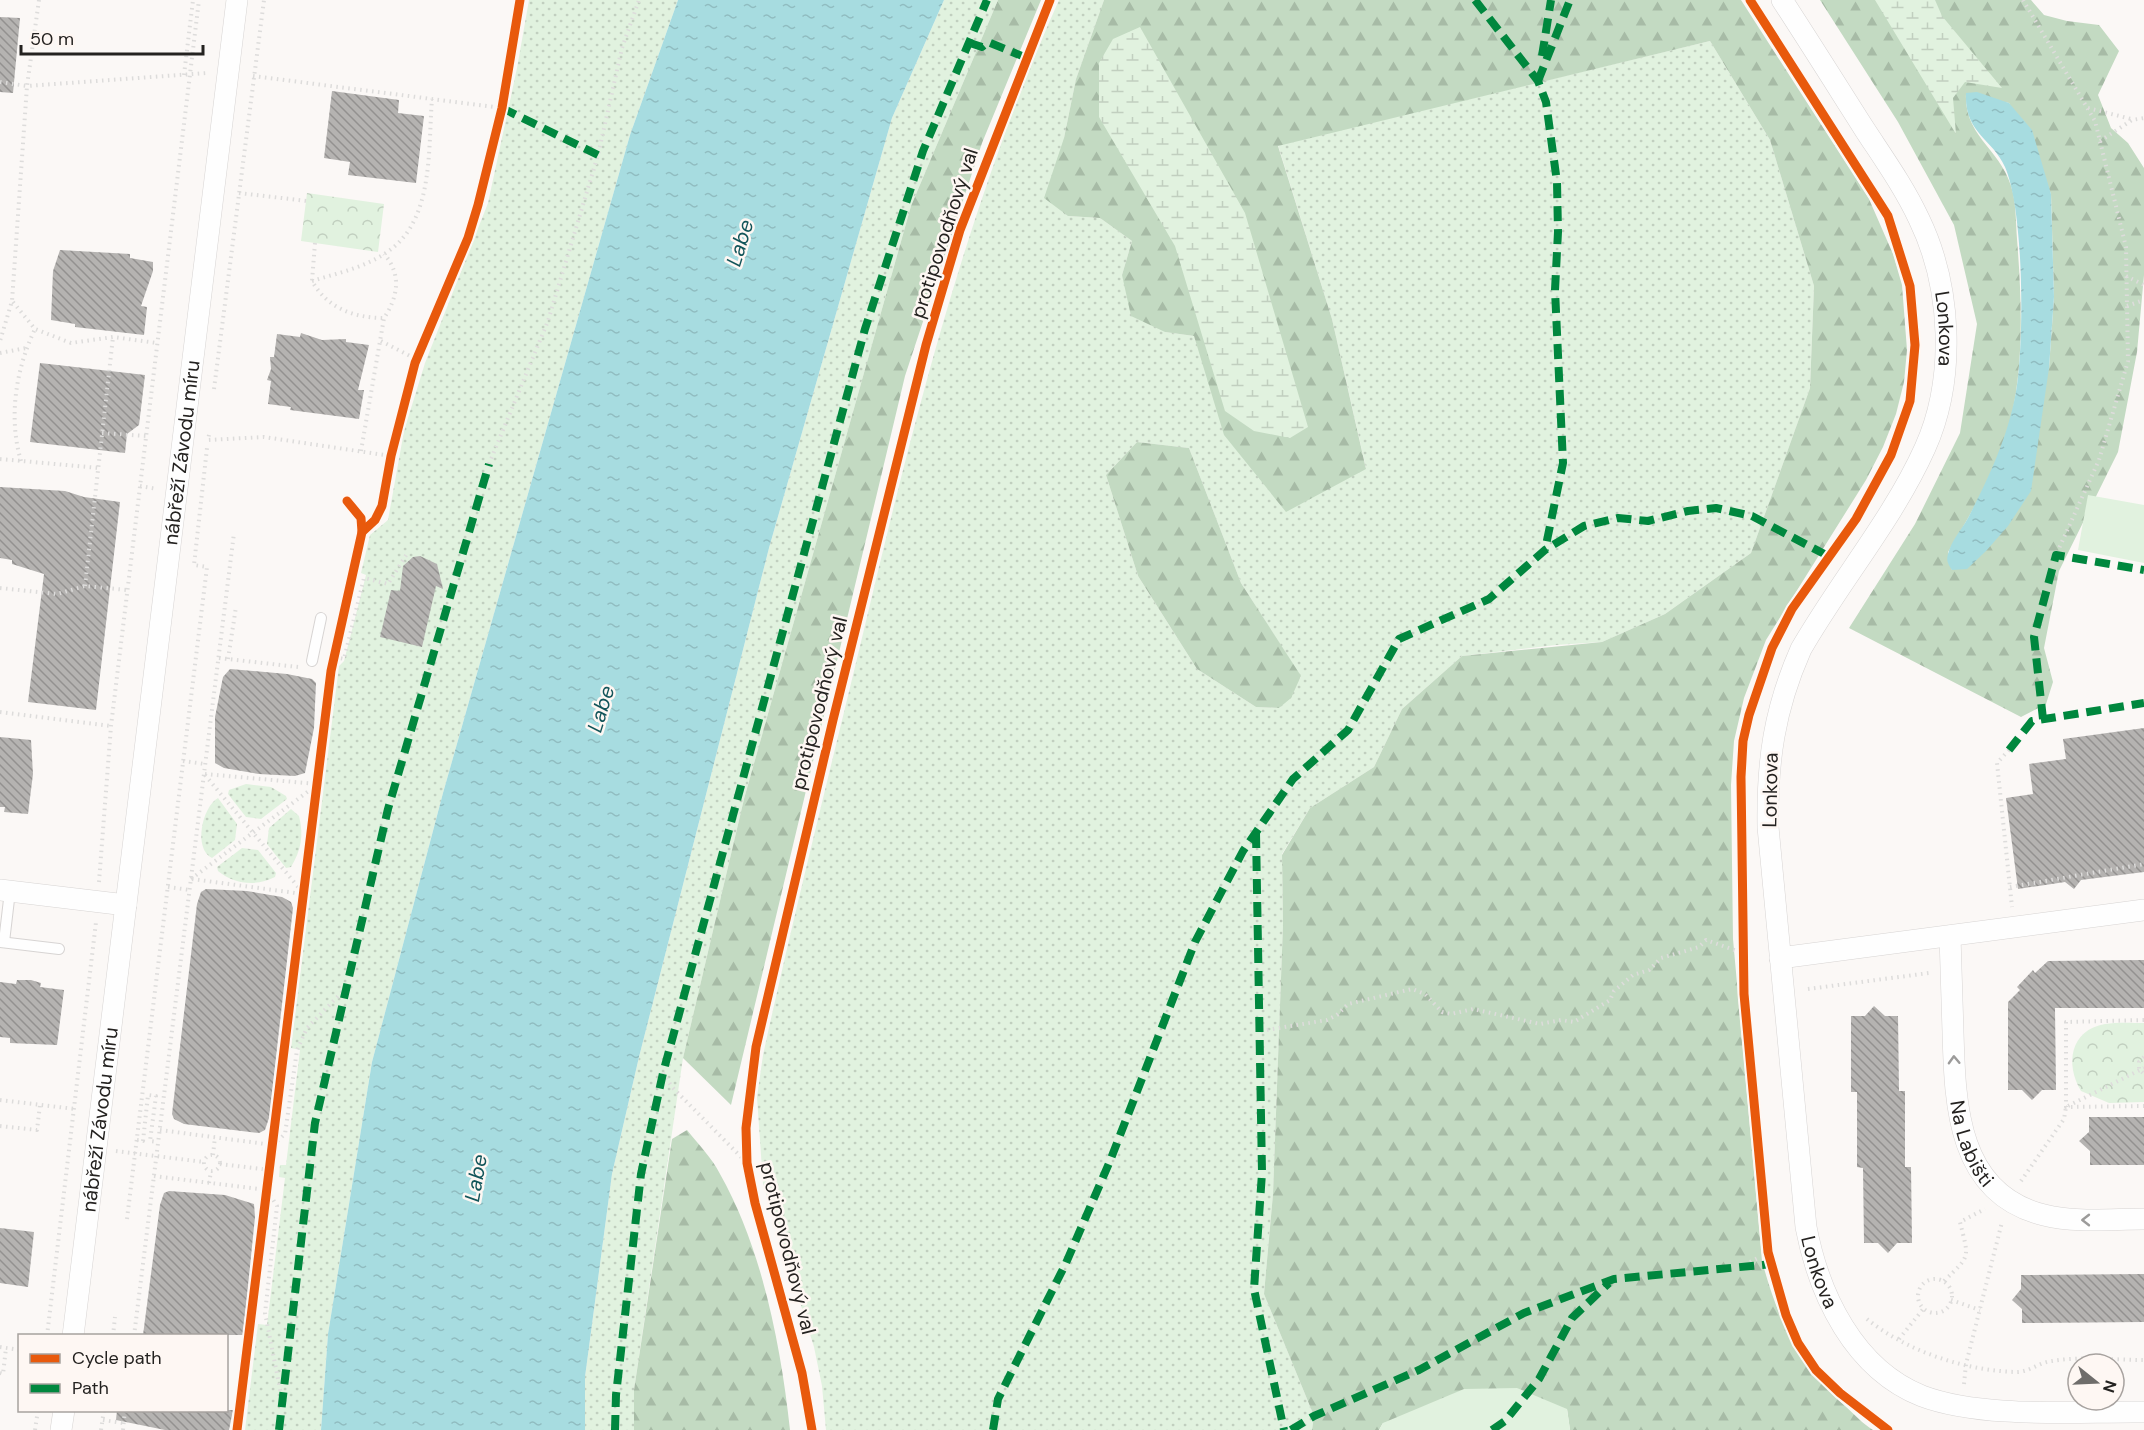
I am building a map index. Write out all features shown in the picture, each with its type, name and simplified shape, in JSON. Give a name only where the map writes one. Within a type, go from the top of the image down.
[{"type":"street","name":"nábřeží Závodu míru","points":[[73,1334],[237,0]]},
{"type":"street","name":"Lonkova","points":[[1782,0],[1900,184],[1920,220],[1937,268],[1944,314],[1946,356],[1938,406],[1925,447],[1905,486],[1802,649],[1779,709],[1771,742],[1767,779],[1768,827],[1808,1239],[1823,1291],[1855,1343],[1896,1382],[1923,1396],[1996,1409],[2144,1412]]},
{"type":"street","points":[[5,890],[126,905]]},
{"type":"street","points":[[1780,958],[2144,910]]},
{"type":"street","name":"Na Labišti","points":[[1950,936],[1956,1106],[1963,1137],[1972,1158],[1984,1175],[2008,1198],[2042,1215],[2079,1220],[2144,1219]]},
{"type":"street","points":[[62,1430],[64,1412]]},
{"type":"lane","points":[[310,665],[321,618]]},
{"type":"lane","points":[[5,890],[2,942],[59,949]]},
{"type":"path","points":[[0,341],[12,301],[27,86],[39,0]]},
{"type":"path","points":[[184,75],[193,0]]},
{"type":"path","points":[[47,1334],[98,902],[111,726],[199,0]]},
{"type":"path","points":[[214,393],[264,0]]},
{"type":"path","points":[[489,464],[548,321],[598,155],[622,48],[639,0]]},
{"type":"path","points":[[1750,0],[1888,216],[1910,286],[1915,345],[1910,400],[1891,455],[1856,519],[1792,609],[1772,648],[1755,690],[1743,741],[1741,777],[1744,994],[1768,1252],[1786,1316],[1798,1344],[1816,1370],[1855,1406],[1888,1430]]},
{"type":"path","points":[[2023,0],[2095,121],[2126,247],[2128,361],[2099,460],[2056,555]]},
{"type":"path","points":[[2026,5],[2032,0]]},
{"type":"path","points":[[0,82],[27,86],[228,72],[502,108]]},
{"type":"path","points":[[500,119],[504,97]]},
{"type":"path","points":[[312,280],[356,268],[384,254],[403,239],[417,215],[425,184],[432,99]]},
{"type":"path","points":[[2088,108],[2132,120]]},
{"type":"path","points":[[2100,141],[2132,120],[2144,118]]},
{"type":"path","points":[[239,193],[306,201]]},
{"type":"path","points":[[315,243],[312,280],[326,299],[337,307],[366,318],[384,318]]},
{"type":"path","points":[[361,451],[384,318],[393,306],[396,291],[393,264],[384,254]]},
{"type":"path","points":[[2126,276],[2144,285]]},
{"type":"path","points":[[2127,306],[2144,300]]},
{"type":"path","points":[[12,301],[35,329],[71,343],[113,337],[157,343]]},
{"type":"path","points":[[21,461],[16,440],[16,393],[27,348],[35,329]]},
{"type":"path","points":[[85,586],[113,337]]},
{"type":"path","points":[[381,341],[416,359]]},
{"type":"path","points":[[0,353],[27,348]]},
{"type":"path","points":[[412,375],[421,349]]},
{"type":"path","points":[[127,1219],[207,567],[194,565],[210,428]]},
{"type":"path","points":[[102,433],[146,436]]},
{"type":"path","points":[[208,440],[264,437],[361,451],[390,461],[394,444]]},
{"type":"path","points":[[0,459],[99,468]]},
{"type":"path","points":[[134,1334],[234,533]]},
{"type":"path","points":[[345,611],[334,660],[344,659],[364,578],[388,584],[408,552]]},
{"type":"path","points":[[0,588],[57,594],[85,586],[127,590]]},
{"type":"path","points":[[228,659],[236,607]]},
{"type":"path","points":[[219,658],[310,665]]},
{"type":"path","points":[[0,712],[111,726]]},
{"type":"path","points":[[2009,750],[1997,763],[2010,887],[2144,864]]},
{"type":"path","points":[[183,761],[205,764]]},
{"type":"path","points":[[316,795],[319,772]]},
{"type":"path","points":[[204,774],[318,784]]},
{"type":"path","points":[[204,774],[304,894]]},
{"type":"path","points":[[191,879],[318,784]]},
{"type":"path","points":[[191,879],[304,894]]},
{"type":"path","points":[[302,905],[305,883]]},
{"type":"path","points":[[168,887],[190,890]]},
{"type":"path","points":[[1261,1031],[1327,1020],[1337,1015],[1348,1004],[1412,989],[1425,994],[1442,1012],[1452,1014],[1473,1010],[1540,1024],[1561,1020],[1574,1022],[1610,1000],[1614,991],[1634,975],[1649,970],[1661,958],[1699,947],[1706,940],[1743,952]]},
{"type":"path","points":[[1805,955],[1809,995]]},
{"type":"path","points":[[1808,989],[1951,969]]},
{"type":"path","points":[[271,1157],[285,1134],[297,1050],[308,1028],[346,988]]},
{"type":"path","points":[[2144,1020],[2066,1022],[2066,1107],[2144,1106]]},
{"type":"path","points":[[2144,1057],[2139,1062],[2139,1069],[2144,1074]]},
{"type":"path","points":[[663,1073],[672,1087],[748,1168]]},
{"type":"path","points":[[137,1140],[143,1141],[148,1095],[156,1096],[150,1141],[159,1142]]},
{"type":"path","points":[[0,1100],[75,1109]]},
{"type":"path","points":[[0,1126],[37,1130],[40,1105]]},
{"type":"path","points":[[160,1130],[215,1137],[271,1157]]},
{"type":"path","points":[[266,1202],[274,1134]]},
{"type":"path","points":[[213,1155],[215,1137]]},
{"type":"path","points":[[135,1154],[204,1162]]},
{"type":"path","points":[[213,1155],[206,1157],[204,1162],[204,1167],[211,1171],[216,1170],[220,1164],[271,1157]]},
{"type":"path","points":[[213,1155],[217,1157],[220,1164]]},
{"type":"path","points":[[209,1183],[211,1171]]},
{"type":"path","points":[[154,1176],[267,1191],[277,1206],[265,1312],[281,1394]]},
{"type":"path","points":[[1944,1281],[1952,1292],[1952,1299],[1944,1311],[1936,1313],[1924,1308],[1918,1298],[1922,1284],[1929,1280],[1944,1281],[1966,1260],[1968,1253],[1960,1222],[1993,1204]]},
{"type":"path","points":[[1750,1262],[1760,1257]]},
{"type":"path","points":[[1952,1299],[1980,1310]]},
{"type":"path","points":[[1899,1339],[1924,1308]]},
{"type":"path","points":[[1859,1312],[1879,1328],[1923,1351],[1966,1364],[2019,1372],[2051,1360],[2144,1360]]},
{"type":"path","points":[[113,1334],[116,1317]]},
{"type":"path","points":[[0,1347],[18,1350]]},
{"type":"path","points":[[0,1373],[3,1374],[6,1348]]},
{"type":"path","points":[[35,1430],[38,1412]]},
{"type":"path","points":[[101,1430],[104,1412]]},
{"type":"path","points":[[123,1430],[125,1412]]},
{"type":"path","points":[[103,1420],[123,1423]]},
{"type":"green space","points":[[529,0],[678,0],[630,135],[443,793],[372,1062],[328,1334],[321,1430],[245,1430],[258,1324],[267,1325],[285,1178],[279,1177],[280,1165],[286,1165],[300,1050],[291,1048],[339,666],[344,661],[366,575],[361,573],[370,535],[388,520],[404,431],[425,363],[488,203]]},
{"type":"green space","points":[[944,0],[998,0],[911,206],[744,799],[683,1058],[634,1390],[634,1430],[585,1430],[585,1377],[612,1174],[639,1057],[769,548],[892,118]]},
{"type":"green space","points":[[998,0],[1041,0],[982,143],[905,376],[731,1105],[683,1058],[744,799],[911,206]]},
{"type":"green space","points":[[1059,0],[1104,0],[1076,79],[1064,138],[1068,216],[1100,218],[1132,241],[1122,275],[1165,332],[1194,336],[1208,375],[1366,468],[1332,319],[1278,145],[1710,41],[1770,140],[1814,286],[1810,388],[1751,553],[1665,614],[1602,642],[1462,656],[1402,709],[1374,767],[1310,808],[1282,854],[1283,924],[1273,1194],[1264,1294],[1314,1416],[1312,1430],[826,1430],[822,1386],[814,1347],[763,1184],[757,1097],[763,1055],[798,900],[922,397],[970,236],[1026,78]],"holes":[[[1137,442],[1189,448],[1241,583],[1301,677],[1279,708],[1256,707],[1197,669],[1138,576],[1106,475]]]},
{"type":"green space","points":[[1104,0],[1741,0],[1869,199],[1893,254],[1902,285],[1907,350],[1904,382],[1896,414],[1883,447],[1866,480],[1766,640],[1744,698],[1734,741],[1731,785],[1733,939],[1762,1261],[1775,1303],[1802,1357],[1829,1390],[1873,1430],[1570,1430],[1567,1409],[1383,1423],[1379,1430],[1312,1430],[1314,1416],[1264,1294],[1273,1194],[1283,924],[1282,855],[1310,808],[1374,767],[1402,709],[1462,656],[1602,642],[1665,614],[1751,553],[1810,388],[1814,286],[1770,140],[1710,41],[1278,146],[1332,319],[1366,469],[1286,512],[1224,435],[1194,336],[1165,332],[1131,316],[1122,275],[1132,241],[1100,218],[1068,216],[1044,198],[1064,138],[1076,79]]},
{"type":"green space","points":[[1820,0],[2031,0],[2044,15],[2099,25],[2119,51],[2098,95],[2111,128],[2128,143],[2144,168],[2144,275],[2137,352],[2118,452],[2059,571],[2044,648],[2053,682],[2046,704],[2021,717],[1849,628],[1915,524],[1960,433],[1977,324],[1954,225],[1898,122]],"holes":[[[1966,94],[2009,103],[2051,194],[2054,297],[2049,368],[1952,570],[1948,552],[1988,481],[2006,438],[2016,389],[2020,339],[2020,288],[2013,193],[2002,166],[1971,122]]]},
{"type":"green space","points":[[1875,0],[1935,0],[1942,16],[2002,88],[1965,82],[1953,98],[1956,134]]},
{"type":"green space","points":[[1140,27],[1245,213],[1308,427],[1290,438],[1254,431],[1225,411],[1175,246],[1099,117],[1099,63],[1113,39]]},
{"type":"green space","points":[[307,193],[384,204],[378,252],[301,241]]},
{"type":"green space","points":[[1137,442],[1189,448],[1241,583],[1301,676],[1291,698],[1279,708],[1256,707],[1197,669],[1138,576],[1106,475]]},
{"type":"green space","points":[[2088,495],[2144,505],[2144,563],[2078,550]]},
{"type":"green space","points":[[246,784],[271,787],[287,799],[261,819],[246,817],[228,794],[229,790]]},
{"type":"green space","points":[[218,798],[237,824],[235,840],[212,858],[206,853],[201,837],[204,819],[212,803]]},
{"type":"green space","points":[[291,809],[299,816],[301,836],[294,861],[291,867],[286,868],[267,844],[269,828]]},
{"type":"green space","points":[[242,848],[258,850],[276,873],[275,877],[260,882],[245,883],[231,879],[218,871],[217,867]]},
{"type":"green space","points":[[2144,1023],[2144,1102],[2109,1103],[2081,1091],[2076,1081],[2072,1060],[2078,1041],[2084,1033],[2093,1027],[2105,1024]]},
{"type":"green space","points":[[687,1130],[717,1168],[735,1203],[758,1265],[775,1332],[790,1430],[634,1430],[634,1390],[672,1139]]},
{"type":"green space","points":[[1517,1388],[1567,1409],[1570,1430],[1379,1430],[1383,1423],[1464,1389]]},
{"type":"water","name":"Labe","points":[[678,0],[944,0],[892,118],[769,548],[639,1057],[612,1174],[585,1377],[585,1430],[321,1430],[328,1334],[372,1062],[443,793],[630,135]]},
{"type":"water","points":[[1977,92],[2009,103],[2032,130],[2051,194],[2054,297],[2049,368],[2031,491],[2008,526],[1986,551],[1967,569],[1952,570],[1947,561],[1949,549],[1984,486],[2009,420],[2017,385],[2021,336],[2021,274],[2016,213],[2005,167],[1969,117],[1966,93]]},
{"type":"building","points":[[0,17],[20,18],[13,93],[0,92]]},
{"type":"building","points":[[332,91],[399,100],[398,113],[424,116],[416,183],[348,175],[350,162],[324,158]]},
{"type":"building","points":[[60,250],[130,254],[130,258],[153,262],[153,271],[141,306],[147,307],[144,335],[75,327],[75,324],[51,320],[53,271]]},
{"type":"building","points":[[301,333],[322,340],[346,339],[346,342],[369,345],[358,390],[364,390],[359,419],[290,410],[291,407],[268,404],[271,381],[267,380],[271,369],[270,357],[274,357],[277,334],[300,337]]},
{"type":"building","points":[[40,363],[145,375],[139,425],[127,434],[125,453],[30,442]]},
{"type":"building","points":[[0,487],[65,491],[84,497],[120,502],[96,710],[28,702],[44,574],[12,564],[12,560],[0,558]]},
{"type":"building","points":[[420,556],[437,564],[443,589],[436,586],[422,647],[380,637],[391,590],[400,591],[403,566],[413,557]]},
{"type":"building","points":[[230,669],[287,674],[312,679],[316,683],[314,728],[305,773],[295,776],[259,774],[224,768],[215,763],[215,717],[223,677]]},
{"type":"building","points":[[2144,728],[2144,872],[2081,880],[2074,889],[2065,882],[2018,889],[2006,798],[2033,794],[2029,764],[2066,759],[2063,739]]},
{"type":"building","points":[[0,737],[31,740],[33,774],[28,814],[4,812],[5,807],[0,807]]},
{"type":"building","points":[[206,889],[247,891],[282,897],[291,902],[293,908],[269,1118],[265,1130],[259,1133],[184,1124],[174,1119],[172,1114],[197,904],[201,892]]},
{"type":"building","points":[[2144,960],[2144,1008],[2055,1008],[2056,1090],[2042,1090],[2032,1100],[2022,1090],[2008,1090],[2008,1002],[2020,990],[2017,987],[2033,970],[2035,973],[2048,961]]},
{"type":"building","points":[[17,980],[31,980],[41,983],[40,987],[64,990],[57,1045],[10,1043],[10,1038],[0,1037],[0,982],[16,984]]},
{"type":"building","points":[[1874,1006],[1885,1016],[1898,1016],[1899,1091],[1905,1091],[1905,1167],[1911,1167],[1912,1243],[1897,1243],[1888,1253],[1878,1243],[1864,1243],[1863,1168],[1857,1167],[1857,1092],[1851,1092],[1851,1016],[1865,1016]]},
{"type":"building","points":[[2089,1117],[2144,1117],[2144,1165],[2090,1165],[2090,1151],[2079,1141],[2089,1132]]},
{"type":"building","points":[[169,1191],[225,1195],[254,1204],[255,1217],[243,1335],[143,1334],[160,1205],[164,1193]]},
{"type":"building","points":[[0,1228],[34,1232],[28,1287],[0,1283]]},
{"type":"building","points":[[2144,1274],[2144,1322],[2022,1323],[2022,1309],[2012,1300],[2021,1289],[2021,1275]]},
{"type":"building","points":[[228,1410],[233,1410],[229,1430],[165,1430],[116,1420],[117,1412],[228,1412]]},
{"type":"marked path","points":[[615,1430],[616,1395],[641,1174],[663,1073],[865,329],[923,151],[987,0]]},
{"type":"marked path","points":[[1475,0],[1538,81],[1546,102],[1557,182],[1558,232],[1555,290],[1563,463],[1545,550]]},
{"type":"marked path","points":[[1542,56],[1551,0]]},
{"type":"marked path","points":[[1538,81],[1570,0]]},
{"type":"marked path","points":[[970,43],[982,47],[988,42],[1027,58]]},
{"type":"marked path","points":[[502,108],[598,155]]},
{"type":"marked path","points":[[279,1430],[315,1123],[388,809],[489,464]]},
{"type":"marked path","points":[[993,1430],[998,1399],[1066,1263],[1110,1161],[1195,942],[1243,851],[1293,779],[1348,730],[1399,639],[1489,599],[1545,550],[1584,526],[1618,518],[1648,521],[1688,511],[1716,508],[1752,516],[1830,557]]},
{"type":"marked path","points":[[2043,719],[2034,637],[2056,555],[2144,570]]},
{"type":"marked path","points":[[2009,750],[2032,721],[2144,703]]},
{"type":"marked path","points":[[1256,833],[1262,1173],[1254,1289],[1284,1430]]},
{"type":"marked path","points":[[1291,1430],[1314,1416],[1419,1370],[1524,1313],[1614,1279],[1772,1264]]},
{"type":"marked path","points":[[1492,1430],[1505,1421],[1539,1379],[1572,1318],[1609,1283]]},
{"type":"cycle path","points":[[362,532],[375,520],[382,506],[391,456],[415,363],[468,238],[478,205],[502,108],[520,0]]},
{"type":"cycle path","name":"protipovodňový val","points":[[812,1430],[802,1373],[755,1203],[747,1163],[746,1128],[756,1047],[833,720],[926,345],[960,230],[1050,0]]},
{"type":"cycle path","points":[[1750,0],[1888,216],[1910,286],[1915,345],[1910,401],[1891,455],[1856,519],[1792,609],[1772,648],[1749,715],[1743,741],[1741,777],[1744,994],[1768,1252],[1786,1315],[1798,1343],[1816,1370],[1840,1393],[1888,1430]]},
{"type":"cycle path","points":[[237,1430],[331,671],[362,532],[361,518],[347,501]]}]
